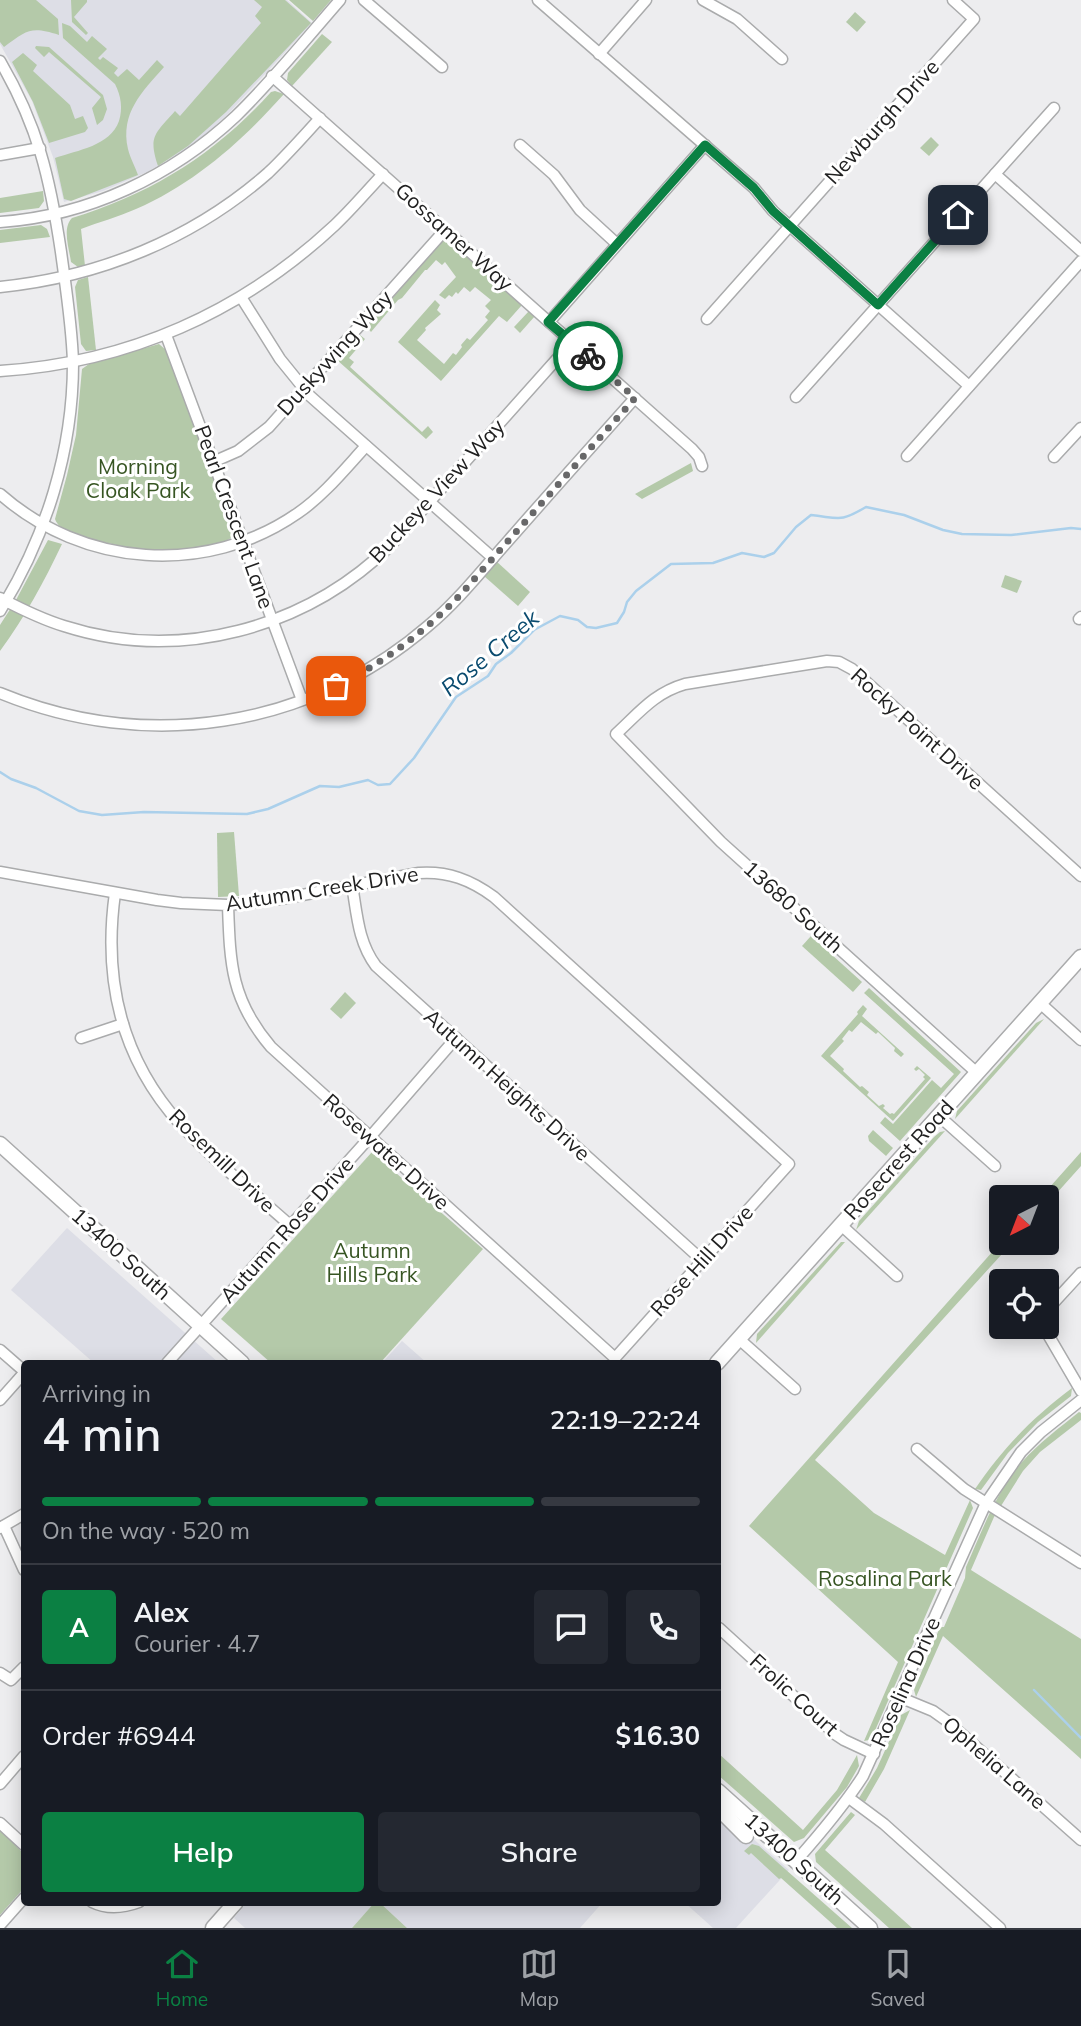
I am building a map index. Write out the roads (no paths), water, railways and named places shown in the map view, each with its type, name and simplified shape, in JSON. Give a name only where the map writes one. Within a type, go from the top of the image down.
[{"type":"main road","name":"Rosecrest Road","points":[[720,1360],[1081,957]]},
{"type":"main road","name":"13400 South","points":[[0,1144],[240,1360]]},
{"type":"main road","name":"13400 South","points":[[721,1794],[870,1928]]},
{"type":"main road","points":[[721,1811],[746,1836]]},
{"type":"main road","points":[[213,1928],[232,1906]]},
{"type":"street","points":[[0,222],[55,213],[98,201],[176,163],[235,116],[340,0]]},
{"type":"street","points":[[364,0],[442,67]]},
{"type":"street","points":[[538,0],[754,188],[773,211],[970,386]]},
{"type":"street","points":[[599,54],[646,0]]},
{"type":"street","points":[[703,0],[737,19],[782,59]]},
{"type":"street","name":"Newburgh Drive","points":[[707,319],[974,19],[953,0]]},
{"type":"street","points":[[0,61],[21,99],[49,178],[64,276],[73,362],[67,429],[56,483],[29,558],[2,603]]},
{"type":"street","name":"Gossamer Way","points":[[272,76],[692,449],[702,466]]},
{"type":"street","points":[[796,397],[1054,108]]},
{"type":"street","points":[[0,287],[34,283],[96,269],[137,254],[202,222],[268,172],[320,118]]},
{"type":"street","points":[[520,145],[554,175],[580,210],[617,244]]},
{"type":"street","points":[[548,322],[705,145]]},
{"type":"street","points":[[0,155],[40,148]]},
{"type":"street","points":[[0,371],[73,362],[166,335],[241,297],[315,243],[352,209],[383,174]]},
{"type":"street","points":[[995,174],[1081,251]]},
{"type":"street","name":"Duskywing Way","points":[[213,462],[231,455],[269,427],[445,230]]},
{"type":"street","points":[[907,457],[1081,261]]},
{"type":"street","points":[[241,297],[271,346],[303,388],[493,558]]},
{"type":"street","name":"Pearl Crescent Lane","points":[[166,335],[302,700]]},
{"type":"street","name":"Buckeye View Way","points":[[2,603],[66,627],[135,640],[215,637],[273,621],[318,600],[356,576],[391,545],[572,342]]},
{"type":"street","points":[[0,693],[34,706],[76,717],[118,724],[158,726],[236,719],[321,693],[351,679],[405,645],[445,610],[635,398]]},
{"type":"street","points":[[1054,457],[1081,428]]},
{"type":"street","points":[[0,495],[43,524],[88,545],[141,555],[191,554],[224,548],[276,527],[307,506],[333,483],[366,446]]},
{"type":"street","name":"Rocky Point Drive","points":[[617,734],[654,698],[669,689],[685,684],[827,661],[839,662],[852,670],[1081,876]]},
{"type":"street","name":"13680 South","points":[[617,734],[721,842],[978,1073]]},
{"type":"street","name":"Autumn Creek Drive","points":[[0,872],[181,904],[228,905],[273,900],[429,873],[459,877],[479,886],[494,897],[789,1164]]},
{"type":"street","name":"Autumn Heights Drive","points":[[352,885],[359,929],[370,957],[384,974],[703,1261]]},
{"type":"street","name":"Rosemill Drive","points":[[115,893],[111,922],[111,966],[115,995],[123,1024],[148,1080],[167,1109],[193,1137],[291,1226]]},
{"type":"street","name":"Rosewater Drive","points":[[228,905],[230,962],[238,993],[251,1022],[271,1047],[615,1358]]},
{"type":"street","points":[[1040,1003],[1081,1041]]},
{"type":"street","points":[[81,1038],[123,1024]]},
{"type":"street","name":"Autumn Rose Drive","points":[[170,1360],[456,1038]]},
{"type":"street","points":[[939,1116],[995,1166]]},
{"type":"street","name":"Rose Hill Drive","points":[[615,1358],[789,1164]]},
{"type":"street","points":[[841,1226],[897,1276]]},
{"type":"street","points":[[1059,1297],[1081,1273]]},
{"type":"street","points":[[739,1339],[795,1389]]},
{"type":"street","points":[[1051,1339],[1081,1391]]},
{"type":"street","points":[[0,1350],[21,1369]]},
{"type":"street","points":[[0,1399],[21,1375]]},
{"type":"street","name":"Roselina Drive","points":[[796,1861],[849,1798],[874,1754],[986,1503],[1021,1452],[1081,1400]]},
{"type":"street","points":[[917,1448],[957,1484],[1081,1563]]},
{"type":"street","points":[[21,1516],[2,1527],[21,1564]]},
{"type":"street","name":"Frolic Court","points":[[721,1630],[835,1734],[874,1754]]},
{"type":"street","points":[[0,1672],[11,1680],[21,1671]]},
{"type":"street","name":"Ophelia Lane","points":[[899,1697],[933,1711],[947,1721],[1081,1840]]},
{"type":"street","points":[[0,1784],[21,1760]]},
{"type":"street","points":[[849,1798],[884,1824],[1000,1928]]},
{"type":"street","points":[[0,1823],[21,1843]]},
{"type":"street","points":[[0,1925],[21,1901]]},
{"type":"street","points":[[101,1906],[125,1906]]},
{"type":"waterway","name":"Rose Creek","points":[[0,772],[79,811],[102,815],[144,812],[247,814],[268,809],[320,786],[339,787],[368,780],[378,785],[390,784],[414,758],[456,697],[488,676],[496,664],[534,630],[560,616],[578,620],[587,627],[596,628],[617,623],[627,602],[636,591],[671,564],[713,563],[742,553],[764,557],[774,553],[796,527],[811,515],[839,518],[866,507],[904,515],[943,530],[962,534],[1011,535],[1081,529]]},
{"type":"waterway","points":[[1034,1690],[1081,1738]]},
{"type":"park label","name":"Morning Cloak Park","points":[[138,479]]},
{"type":"park label","name":"Autumn Hills Park","points":[[372,1263]]},
{"type":"park label","name":"Rosalina Park","points":[[885,1579]]}]
